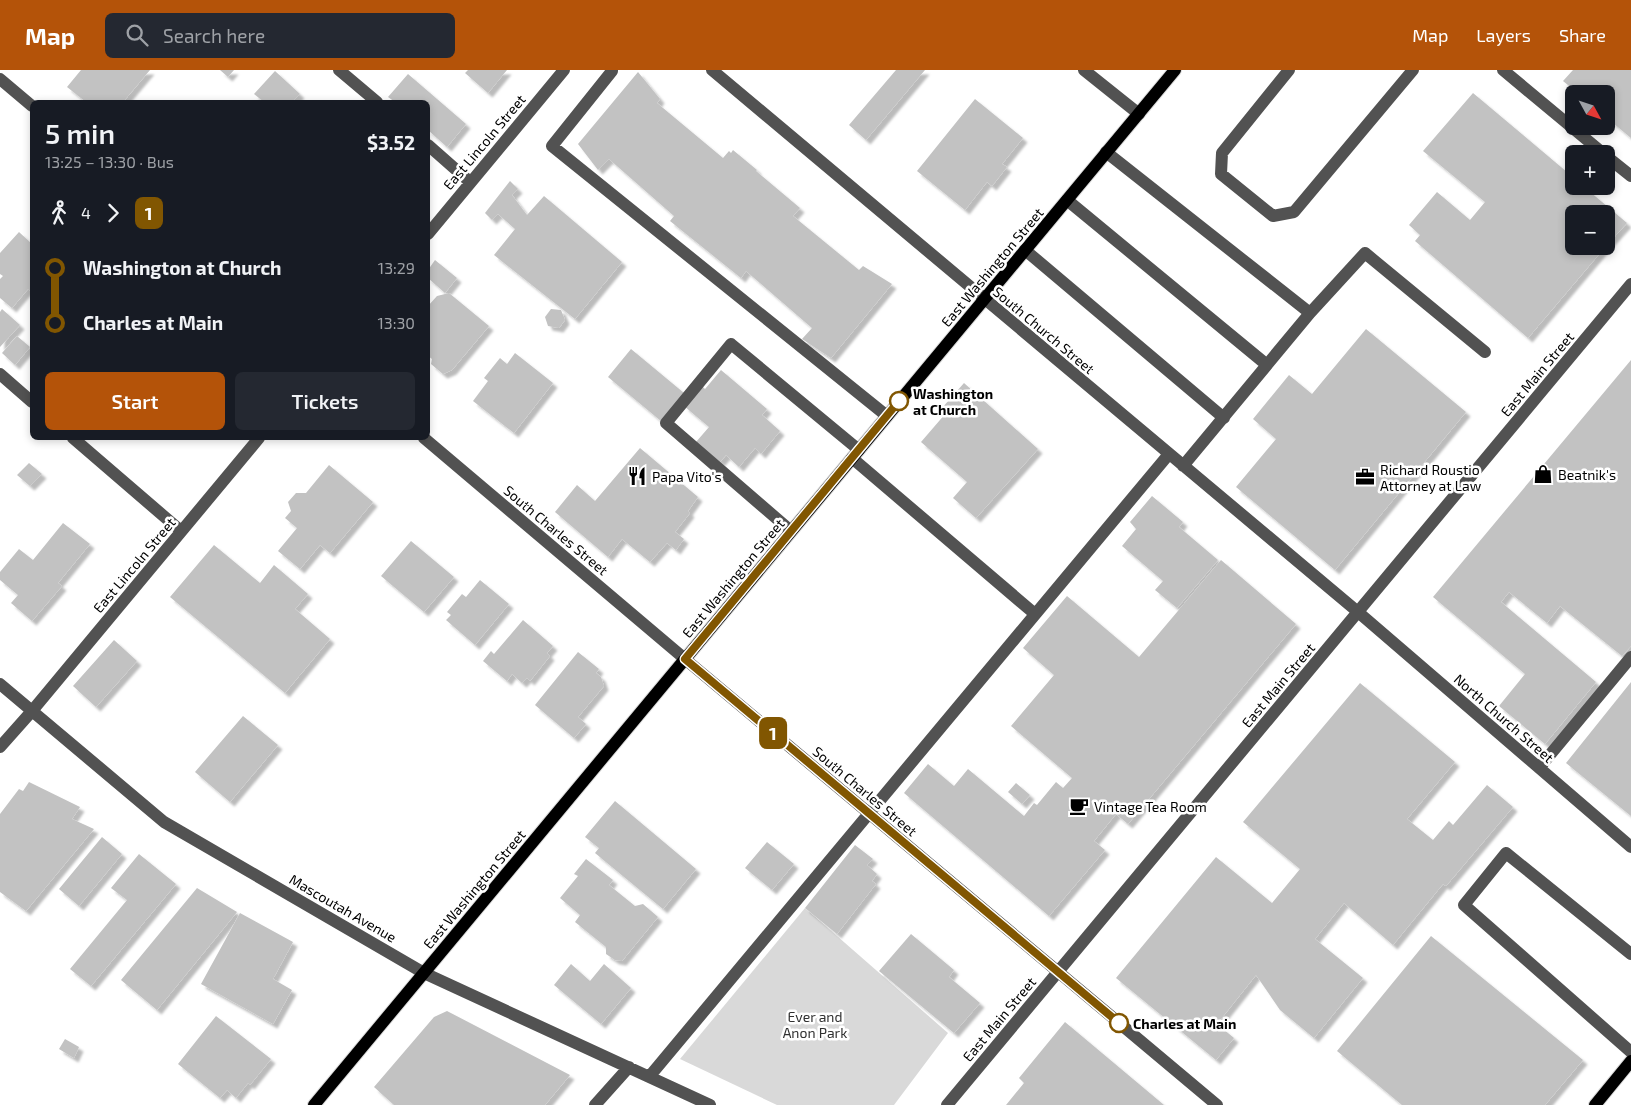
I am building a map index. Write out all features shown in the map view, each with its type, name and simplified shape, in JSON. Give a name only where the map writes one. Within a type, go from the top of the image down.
[{"type":"main road","name":"East Washington Street","points":[[320,1103],[424,973],[1175,70]]},
{"type":"main road","points":[[1595,1105],[1631,1061]]},
{"type":"street","points":[[339,70],[375,100]]},
{"type":"street","name":"East Lincoln Street","points":[[430,232],[564,70]]},
{"type":"street","name":"South Church Street","points":[[712,70],[1358,612]]},
{"type":"street","points":[[1084,70],[1138,114]]},
{"type":"street","points":[[1289,70],[1222,153],[1221,174],[1272,216],[1294,212],[1413,70]]},
{"type":"street","points":[[1503,70],[1593,145]]},
{"type":"street","points":[[612,71],[552,146],[887,416]]},
{"type":"street","points":[[0,79],[30,104]]},
{"type":"street","points":[[430,147],[470,182]]},
{"type":"street","points":[[1106,152],[1310,313]]},
{"type":"street","points":[[1615,163],[1631,176]]},
{"type":"street","points":[[1067,200],[1267,365]]},
{"type":"street","points":[[1026,250],[1224,418]]},
{"type":"street","points":[[1183,466],[1310,313],[1366,253],[1485,352]]},
{"type":"street","name":"East Main Street","points":[[947,1105],[1631,284]]},
{"type":"street","points":[[791,531],[666,423],[731,344],[1035,614]]},
{"type":"street","points":[[0,374],[30,400]]},
{"type":"street","points":[[75,440],[181,531]]},
{"type":"street","name":"East Lincoln Street","points":[[32,711],[257,440]]},
{"type":"street","name":"South Charles Street","points":[[426,440],[1216,1105]]},
{"type":"street","points":[[649,1077],[868,812],[1169,454]]},
{"type":"street","name":"North Church Street","points":[[1358,612],[1631,847]]},
{"type":"street","points":[[1539,768],[1631,657]]},
{"type":"street","name":"Mascoutah Avenue","points":[[0,684],[164,822],[424,973],[710,1105]]},
{"type":"street","points":[[0,747],[32,711]]},
{"type":"street","points":[[1631,954],[1506,853],[1464,904],[1631,1052]]},
{"type":"street","points":[[595,1105],[629,1068]]},
{"type":"green space","name":"Ever and Anon Park","points":[[805,908],[948,1033],[894,1105],[777,1105],[680,1059]]},
{"type":"building","points":[[81,70],[150,70],[125,100],[83,100],[67,87]]},
{"type":"building","points":[[220,70],[234,70],[228,77]]},
{"type":"building","points":[[468,70],[507,70],[488,93],[465,73]]},
{"type":"building","points":[[896,70],[925,70],[866,140],[849,125]]},
{"type":"building","points":[[1573,70],[1631,70],[1631,138],[1615,125],[1615,85],[1568,85],[1563,81]]},
{"type":"building","points":[[275,71],[300,94],[294,100],[262,100],[254,94]]},
{"type":"building","points":[[638,72],[660,99],[657,103],[723,158],[729,151],[731,153],[733,150],[800,208],[793,216],[859,270],[863,266],[892,284],[831,358],[802,339],[812,328],[746,271],[741,278],[670,221],[674,216],[609,159],[598,170],[578,144]]},
{"type":"building","points":[[408,74],[466,124],[447,147],[430,132],[430,100],[392,100],[388,97]]},
{"type":"building","points":[[1473,93],[1565,170],[1565,195],[1594,195],[1606,205],[1565,205],[1565,255],[1598,255],[1528,338],[1415,241],[1420,235],[1409,225],[1437,192],[1470,220],[1485,202],[1423,151]]},
{"type":"building","points":[[975,99],[1023,138],[1002,164],[1007,167],[992,186],[987,182],[965,210],[917,171]]},
{"type":"building","points":[[510,181],[518,189],[512,195],[527,215],[544,196],[622,262],[575,319],[494,255],[515,229],[498,214],[492,220],[485,213]]},
{"type":"building","points":[[1615,213],[1627,223],[1615,236]]},
{"type":"building","points":[[19,232],[30,242],[30,291],[28,289],[12,308],[0,298],[0,279],[3,276],[0,274],[0,253]]},
{"type":"building","points":[[435,260],[457,278],[445,293],[430,280],[430,267]]},
{"type":"building","points":[[449,293],[489,326],[452,370],[443,374],[431,364],[432,359],[430,358],[430,304],[437,296]]},
{"type":"building","points":[[2,309],[20,325],[0,347],[0,312]]},
{"type":"building","points":[[551,309],[561,310],[565,320],[559,328],[548,326],[545,317]]},
{"type":"building","points":[[1366,329],[1466,412],[1335,570],[1236,487],[1276,439],[1253,419],[1289,375],[1312,394]]},
{"type":"building","points":[[17,336],[30,347],[15,365],[2,353]]},
{"type":"building","points":[[631,349],[684,393],[661,421],[608,377]]},
{"type":"building","points":[[515,353],[553,383],[514,433],[473,401],[488,381],[484,378],[500,358],[507,364]]},
{"type":"building","points":[[1631,360],[1631,646],[1622,656],[1560,606],[1547,623],[1509,592],[1501,602],[1596,682],[1545,744],[1499,706],[1525,674],[1433,597]]},
{"type":"building","points":[[721,370],[767,409],[762,415],[780,431],[761,454],[755,448],[739,467],[726,455],[720,462],[696,442],[709,427],[684,406],[702,386],[705,389]]},
{"type":"building","points":[[964,383],[1038,449],[976,518],[953,498],[967,482],[921,442],[946,413],[942,408]]},
{"type":"building","points":[[640,448],[698,497],[688,511],[690,513],[675,532],[684,539],[676,550],[667,543],[650,562],[622,539],[608,557],[555,512],[577,485],[595,501]]},
{"type":"building","points":[[29,463],[42,474],[30,486],[17,475]]},
{"type":"building","points":[[329,465],[373,502],[330,553],[320,545],[300,569],[278,551],[297,528],[285,518],[291,511],[288,502],[296,493],[306,493]]},
{"type":"building","points":[[1152,496],[1183,522],[1179,527],[1218,560],[1177,608],[1155,590],[1163,581],[1122,546],[1136,529],[1130,522]]},
{"type":"building","points":[[63,523],[90,544],[58,583],[62,586],[32,621],[11,603],[18,595],[0,580],[0,572],[19,549],[33,560]]},
{"type":"building","points":[[411,541],[454,577],[424,612],[381,576]]},
{"type":"building","points":[[214,545],[260,583],[274,565],[308,594],[295,609],[330,639],[285,693],[170,597]]},
{"type":"building","points":[[1221,560],[1296,624],[1128,824],[1116,814],[1094,841],[1105,850],[1049,916],[904,793],[928,764],[954,786],[968,769],[1024,816],[1034,803],[1037,805],[1056,782],[1063,788],[1072,778],[1011,726],[1054,675],[1023,648],[1067,596],[1139,657]]},
{"type":"building","points":[[480,580],[509,604],[475,645],[446,620],[451,615],[447,612],[462,594],[466,597]]},
{"type":"building","points":[[523,620],[553,646],[547,653],[550,656],[530,681],[527,678],[522,683],[512,674],[507,681],[483,661],[491,651],[494,654]]},
{"type":"building","points":[[114,640],[137,661],[96,707],[73,686]]},
{"type":"building","points":[[578,652],[599,669],[596,673],[601,677],[604,686],[578,717],[586,724],[574,738],[535,705]]},
{"type":"building","points":[[1631,682],[1631,816],[1566,763]]},
{"type":"building","points":[[1360,683],[1455,762],[1407,819],[1433,840],[1449,821],[1453,825],[1487,785],[1513,807],[1446,886],[1443,884],[1393,945],[1344,903],[1315,939],[1363,978],[1314,1038],[1280,1010],[1256,975],[1217,1024],[1234,1038],[1216,1060],[1116,978],[1216,857],[1272,903],[1300,869],[1243,822]]},
{"type":"building","points":[[243,716],[278,745],[230,802],[195,772]]},
{"type":"building","points":[[29,782],[80,807],[72,819],[94,829],[26,911],[0,892],[0,814],[19,789],[23,791]]},
{"type":"building","points":[[1016,783],[1030,795],[1022,804],[1008,792]]},
{"type":"building","points":[[615,801],[696,869],[663,909],[595,853],[599,848],[585,837]]},
{"type":"building","points":[[102,837],[122,854],[79,906],[59,889]]},
{"type":"building","points":[[767,842],[794,864],[772,890],[745,868]]},
{"type":"building","points":[[855,845],[873,859],[867,865],[877,874],[872,881],[876,884],[837,934],[805,908]]},
{"type":"building","points":[[139,854],[176,884],[91,986],[70,969],[127,900],[111,888]]},
{"type":"building","points":[[586,859],[613,880],[609,885],[635,906],[643,904],[658,917],[622,961],[615,960],[606,954],[606,947],[575,922],[580,915],[560,898],[578,876],[574,874]]},
{"type":"building","points":[[197,888],[237,912],[157,1010],[121,980]]},
{"type":"building","points":[[240,913],[293,942],[273,979],[292,990],[273,1024],[201,984]]},
{"type":"building","points":[[911,934],[954,970],[949,977],[980,1003],[954,1033],[879,971]]},
{"type":"building","points":[[1431,936],[1583,1060],[1545,1105],[1402,1105],[1337,1051]]},
{"type":"building","points":[[571,964],[590,981],[604,964],[631,988],[601,1024],[554,985]]},
{"type":"building","points":[[447,1011],[570,1075],[545,1105],[394,1105],[374,1087],[434,1017]]},
{"type":"building","points":[[216,1016],[271,1059],[250,1085],[248,1083],[236,1098],[227,1090],[220,1098],[178,1064]]},
{"type":"building","points":[[1065,1022],[1164,1105],[1006,1105],[1024,1083],[1019,1078]]},
{"type":"building","points":[[65,1039],[79,1047],[74,1058],[59,1049]]},
{"type":"bus line","name":"1","points":[[899,401],[685,659],[1119,1023]]},
{"type":"place","name":"Washington at Church","points":[[899,401]]},
{"type":"place","name":"Beatnik's","points":[[1543,474]]},
{"type":"place","name":"Papa Vito's","points":[[637,476]]},
{"type":"place","name":"Richard Roustio Attorney at Law","points":[[1365,477]]},
{"type":"place","name":"Vintage Tea Room","points":[[1079,806]]},
{"type":"place","name":"Charles at Main","points":[[1119,1023]]}]
